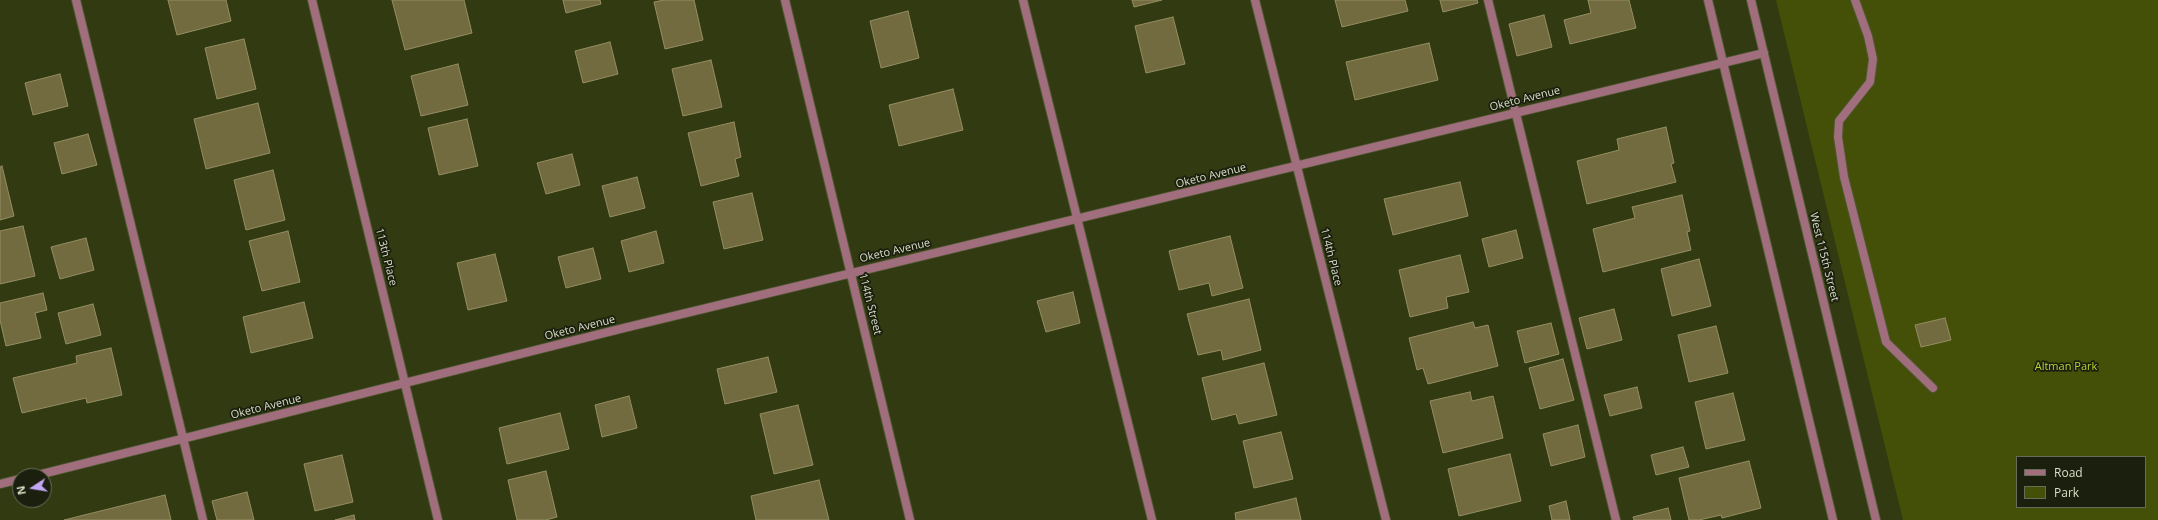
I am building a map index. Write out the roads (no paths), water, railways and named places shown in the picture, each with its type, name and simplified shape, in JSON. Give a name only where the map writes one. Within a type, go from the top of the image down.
[{"type":"street","points":[[76,0],[203,520]]},
{"type":"street","name":"113th Place","points":[[312,0],[438,520]]},
{"type":"street","name":"114th Street","points":[[785,0],[910,520]]},
{"type":"street","points":[[1023,0],[1152,520]]},
{"type":"street","name":"114th Place","points":[[1255,0],[1386,520]]},
{"type":"street","points":[[1488,0],[1616,520]]},
{"type":"street","points":[[1708,0],[1833,520]]},
{"type":"street","name":"West 115th Street","points":[[1751,0],[1876,520]]},
{"type":"street","points":[[1855,0],[1868,36],[1873,59],[1870,82],[1839,121],[1838,137],[1844,177],[1886,342],[1933,388]]},
{"type":"street","name":"Oketo Avenue","points":[[52,472],[851,273],[1764,53]]},
{"type":"street","points":[[0,484],[12,481]]},
{"type":"park label","name":"Altman Park","points":[[2066,367]]}]
